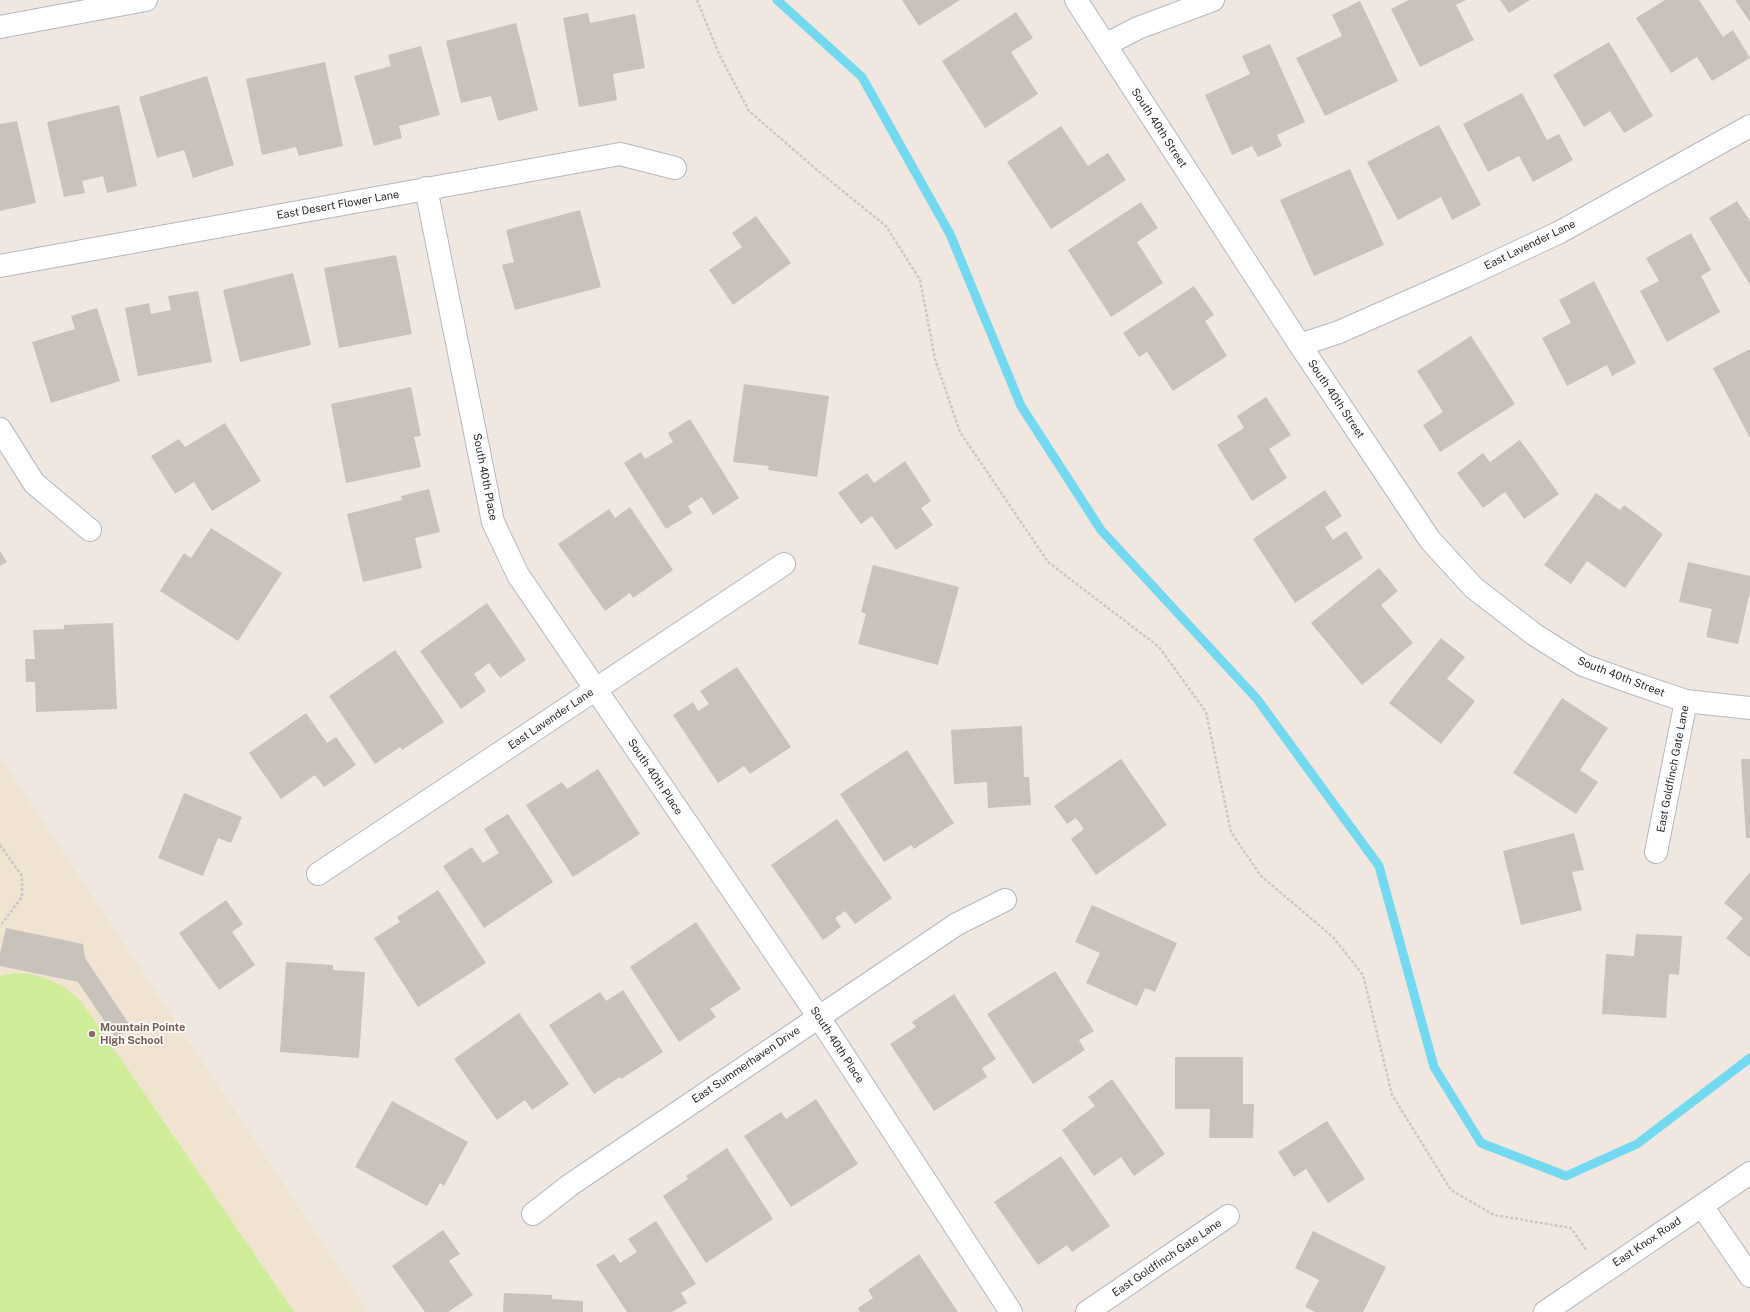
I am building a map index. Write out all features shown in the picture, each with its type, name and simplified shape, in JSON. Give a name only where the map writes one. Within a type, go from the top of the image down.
[{"type":"street","points":[[0,27],[146,0]]},
{"type":"street","name":"South 40th Street","points":[[1076,0],[1300,345],[1430,540],[1474,588],[1535,635],[1583,665],[1686,701]]},
{"type":"street","points":[[1105,45],[1138,28],[1213,0]]},
{"type":"street","name":"East Lavender Lane","points":[[1300,345],[1339,332],[1466,276],[1560,232],[1750,126]]},
{"type":"street","name":"East Desert Flower Lane","points":[[0,266],[620,154],[675,168]]},
{"type":"street","name":"South 40th Place","points":[[426,188],[492,522],[518,575],[818,1016],[1011,1312]]},
{"type":"street","points":[[0,428],[34,483],[90,530]]},
{"type":"street","name":"East Lavender Lane","points":[[318,874],[784,564]]},
{"type":"street","name":"East Goldfinch Gate Lane","points":[[1656,852],[1686,701],[1750,708]]},
{"type":"street","name":"East Summerhaven Drive","points":[[533,1214],[570,1185],[956,924],[1006,900]]},
{"type":"street","name":"East Knox Road","points":[[1545,1312],[1750,1173]]},
{"type":"street","points":[[1702,1206],[1750,1276]]},
{"type":"street","name":"East Goldfinch Gate Lane","points":[[1087,1312],[1228,1216]]},
{"type":"path","points":[[697,0],[718,54],[749,112],[886,226],[920,280],[935,359],[960,432],[1048,562],[1159,647],[1206,712],[1231,832],[1261,876],[1334,938],[1363,975],[1392,1095],[1451,1190],[1494,1215],[1571,1228],[1601,1273]]},
{"type":"path","points":[[0,845],[22,876],[22,897],[0,926]]},
{"type":"shaded area","name":"Mountain Pointe High School","points":[[0,757],[368,1312],[0,1312]]},
{"type":"green space","points":[[14,973],[31,974],[47,979],[64,987],[81,1001],[294,1312],[0,1312],[0,976]]},
{"type":"building","points":[[902,0],[960,0],[919,26]]},
{"type":"building","points":[[1409,0],[1466,0],[1456,5],[1474,40],[1420,67],[1391,9]]},
{"type":"building","points":[[1500,0],[1530,0],[1509,13]]},
{"type":"building","points":[[1665,0],[1699,0],[1723,37],[1733,30],[1750,58],[1712,81],[1697,57],[1671,73],[1636,18]]},
{"type":"building","points":[[1735,0],[1750,0],[1750,22]]},
{"type":"building","points":[[1360,1],[1398,81],[1325,116],[1296,58],[1342,36],[1332,15]]},
{"type":"building","points":[[1016,12],[1033,38],[1011,52],[1038,94],[985,128],[942,61]]},
{"type":"building","points":[[588,13],[590,23],[635,14],[645,68],[613,74],[617,100],[579,107],[563,18]]},
{"type":"building","points":[[516,23],[538,110],[498,121],[491,96],[461,103],[446,41]]},
{"type":"building","points":[[1609,42],[1653,116],[1624,133],[1610,111],[1584,127],[1553,75]]},
{"type":"building","points":[[1270,44],[1305,122],[1277,135],[1282,146],[1258,157],[1252,146],[1232,155],[1205,95],[1250,74],[1242,56]]},
{"type":"building","points":[[421,46],[440,115],[399,126],[402,138],[374,146],[354,76],[391,66],[388,55]]},
{"type":"building","points":[[325,62],[343,146],[299,156],[296,147],[262,155],[246,79]]},
{"type":"building","points":[[207,76],[234,165],[193,178],[184,150],[157,158],[139,97]]},
{"type":"building","points":[[1522,93],[1547,140],[1559,134],[1573,160],[1533,182],[1519,156],[1488,172],[1463,124]]},
{"type":"building","points":[[119,105],[137,186],[107,193],[103,176],[82,181],[85,193],[64,197],[47,122]]},
{"type":"building","points":[[17,121],[36,203],[0,211],[0,124]]},
{"type":"building","points":[[1439,125],[1481,205],[1452,220],[1441,197],[1398,220],[1367,162]]},
{"type":"building","points":[[1061,126],[1088,166],[1108,153],[1126,180],[1051,229],[1007,162]]},
{"type":"building","points":[[1350,169],[1384,245],[1314,276],[1280,200]]},
{"type":"building","points":[[1737,201],[1750,221],[1750,285],[1709,218]]},
{"type":"building","points":[[1141,202],[1158,228],[1137,242],[1163,283],[1111,317],[1068,250]]},
{"type":"building","points":[[580,210],[601,287],[515,310],[502,265],[514,262],[506,230]]},
{"type":"building","points":[[756,216],[791,263],[733,305],[709,270],[742,247],[732,233]]},
{"type":"building","points":[[1691,233],[1711,270],[1701,276],[1720,312],[1667,342],[1640,291],[1659,281],[1646,258]]},
{"type":"building","points":[[396,255],[412,334],[339,348],[324,268]]},
{"type":"building","points":[[293,273],[311,345],[240,362],[223,290]]},
{"type":"building","points":[[1594,281],[1636,363],[1612,376],[1607,365],[1567,386],[1542,338],[1571,323],[1559,300]]},
{"type":"building","points":[[1194,286],[1214,315],[1205,321],[1227,356],[1173,391],[1147,352],[1139,357],[1123,333]]},
{"type":"building","points":[[198,291],[212,362],[138,376],[125,308],[149,303],[151,314],[171,310],[168,296]]},
{"type":"building","points":[[97,308],[120,381],[51,403],[32,342],[75,329],[71,316]]},
{"type":"building","points":[[1471,336],[1515,404],[1440,452],[1423,425],[1443,412],[1417,371]]},
{"type":"building","points":[[1750,349],[1750,438],[1713,368]]},
{"type":"building","points":[[744,384],[829,396],[817,477],[768,470],[769,466],[733,462]]},
{"type":"building","points":[[411,387],[421,436],[414,437],[421,467],[346,483],[331,404]]},
{"type":"building","points":[[1266,397],[1291,435],[1269,449],[1287,478],[1252,501],[1217,445],[1244,428],[1237,416]]},
{"type":"building","points":[[690,419],[739,498],[713,515],[702,497],[688,506],[692,513],[666,529],[624,463],[641,452],[645,459],[673,442],[668,433]]},
{"type":"building","points":[[225,423],[261,481],[212,511],[194,482],[175,494],[151,456],[179,439],[185,447]]},
{"type":"building","points":[[1520,440],[1559,494],[1524,519],[1505,492],[1483,508],[1457,473],[1483,453],[1490,462]]},
{"type":"building","points":[[905,461],[931,501],[921,508],[933,525],[896,550],[872,516],[861,524],[838,493],[867,473],[874,483]]},
{"type":"building","points":[[429,489],[440,532],[415,538],[422,568],[363,582],[347,514],[402,500],[401,496]]},
{"type":"building","points":[[1325,490],[1342,516],[1325,527],[1333,540],[1346,531],[1363,558],[1295,603],[1253,539]]},
{"type":"building","points":[[1596,493],[1620,510],[1624,505],[1663,534],[1625,588],[1587,561],[1571,584],[1544,565]]},
{"type":"building","points":[[630,507],[673,570],[633,598],[630,593],[605,611],[558,544],[609,509],[615,518]]},
{"type":"building","points":[[211,528],[282,573],[238,641],[160,591],[184,553],[191,558]]},
{"type":"building","points":[[0,551],[7,562],[0,566]]},
{"type":"building","points":[[1688,562],[1750,576],[1750,592],[1738,644],[1706,637],[1712,609],[1679,602]]},
{"type":"building","points":[[873,565],[959,587],[938,665],[858,644],[866,614],[861,612]]},
{"type":"building","points":[[1379,568],[1398,591],[1381,605],[1413,643],[1362,685],[1311,623]]},
{"type":"building","points":[[487,603],[526,660],[500,678],[489,663],[474,674],[486,691],[461,709],[420,651]]},
{"type":"building","points":[[113,623],[117,709],[36,712],[35,682],[26,682],[25,659],[35,659],[33,630],[64,629],[64,625]]},
{"type":"building","points":[[1441,638],[1465,657],[1447,679],[1475,701],[1441,744],[1389,703]]},
{"type":"building","points":[[395,650],[444,722],[402,750],[400,747],[375,764],[329,696]]},
{"type":"building","points":[[737,667],[791,747],[750,774],[744,766],[718,783],[673,715],[693,702],[698,711],[709,704],[700,691]]},
{"type":"building","points":[[1562,698],[1608,728],[1580,770],[1598,782],[1576,814],[1513,773]]},
{"type":"building","points":[[306,713],[327,743],[336,737],[356,765],[324,787],[315,775],[281,799],[249,753]]},
{"type":"building","points":[[1022,726],[1024,777],[1029,777],[1031,805],[988,808],[987,782],[954,784],[951,730]]},
{"type":"building","points":[[907,750],[954,823],[914,849],[911,845],[884,862],[840,794]]},
{"type":"building","points":[[1121,759],[1167,825],[1096,875],[1071,839],[1084,829],[1076,818],[1067,824],[1054,806]]},
{"type":"building","points":[[1741,759],[1750,759],[1750,838],[1746,838]]},
{"type":"building","points":[[598,769],[640,834],[573,877],[526,805],[562,782],[567,789]]},
{"type":"building","points":[[184,793],[242,817],[231,843],[218,838],[203,876],[158,858]]},
{"type":"building","points":[[508,814],[553,882],[484,928],[443,866],[472,847],[483,863],[499,853],[484,829]]},
{"type":"building","points":[[837,819],[892,898],[855,924],[845,911],[835,918],[841,927],[823,940],[771,865]]},
{"type":"building","points":[[1574,833],[1584,870],[1572,872],[1582,910],[1521,925],[1503,851]]},
{"type":"building","points":[[1750,872],[1750,958],[1726,938],[1743,918],[1724,903]]},
{"type":"building","points":[[438,890],[486,963],[418,1007],[374,938],[400,922],[397,917]]},
{"type":"building","points":[[226,900],[243,924],[232,932],[255,965],[219,990],[179,933]]},
{"type":"building","points":[[1092,905],[1177,943],[1155,992],[1145,988],[1137,1006],[1086,983],[1100,953],[1075,942]]},
{"type":"building","points":[[696,922],[741,989],[710,1009],[716,1017],[679,1042],[630,967]]},
{"type":"building","points":[[6,928],[83,944],[85,958],[131,1027],[116,1038],[78,982],[0,966],[0,954]]},
{"type":"building","points":[[1636,934],[1682,936],[1679,975],[1669,974],[1666,1018],[1602,1014],[1606,954],[1634,956]]},
{"type":"building","points":[[286,962],[333,965],[333,970],[365,972],[359,1058],[280,1052]]},
{"type":"building","points":[[1055,971],[1094,1031],[1079,1040],[1085,1050],[1033,1084],[987,1014]]},
{"type":"building","points":[[623,990],[663,1052],[621,1079],[620,1077],[594,1094],[549,1025],[600,992],[606,1001]]},
{"type":"building","points":[[954,994],[996,1059],[982,1068],[987,1077],[934,1111],[890,1044],[916,1027],[912,1022]]},
{"type":"building","points":[[519,1013],[569,1084],[532,1110],[525,1100],[497,1120],[454,1059]]},
{"type":"building","points":[[1175,1057],[1243,1057],[1243,1104],[1254,1104],[1253,1138],[1209,1138],[1210,1109],[1175,1109]]},
{"type":"building","points":[[1112,1079],[1165,1154],[1134,1176],[1121,1157],[1094,1176],[1062,1130],[1095,1106],[1088,1097]]},
{"type":"building","points":[[816,1099],[858,1164],[791,1207],[744,1136],[781,1112],[786,1119]]},
{"type":"building","points":[[392,1101],[468,1142],[444,1186],[440,1183],[427,1206],[355,1167]]},
{"type":"building","points":[[1327,1121],[1365,1179],[1328,1203],[1306,1169],[1294,1177],[1278,1152]]},
{"type":"building","points":[[727,1148],[773,1219],[706,1263],[663,1196],[688,1179],[686,1176]]},
{"type":"building","points":[[1061,1156],[1110,1226],[1072,1252],[1067,1245],[1038,1265],[994,1202]]},
{"type":"building","points":[[656,1221],[696,1284],[681,1293],[687,1303],[672,1312],[627,1312],[596,1265],[614,1254],[620,1263],[637,1252],[628,1239]]},
{"type":"building","points":[[443,1230],[460,1254],[449,1261],[473,1295],[448,1312],[425,1312],[392,1266]]},
{"type":"building","points":[[1313,1231],[1386,1267],[1363,1312],[1315,1312],[1305,1307],[1319,1280],[1295,1268]]},
{"type":"building","points":[[919,1254],[958,1312],[860,1312],[858,1308],[873,1298],[868,1290]]},
{"type":"building","points":[[504,1293],[552,1295],[552,1299],[583,1301],[583,1312],[503,1312]]},
{"type":"waterway","points":[[777,0],[862,77],[950,234],[1021,406],[1101,530],[1257,699],[1379,866],[1434,1067],[1481,1143],[1566,1176],[1637,1144],[1750,1058]]},
{"type":"place","name":"Mountain Pointe High School","points":[[92,1034]]}]
